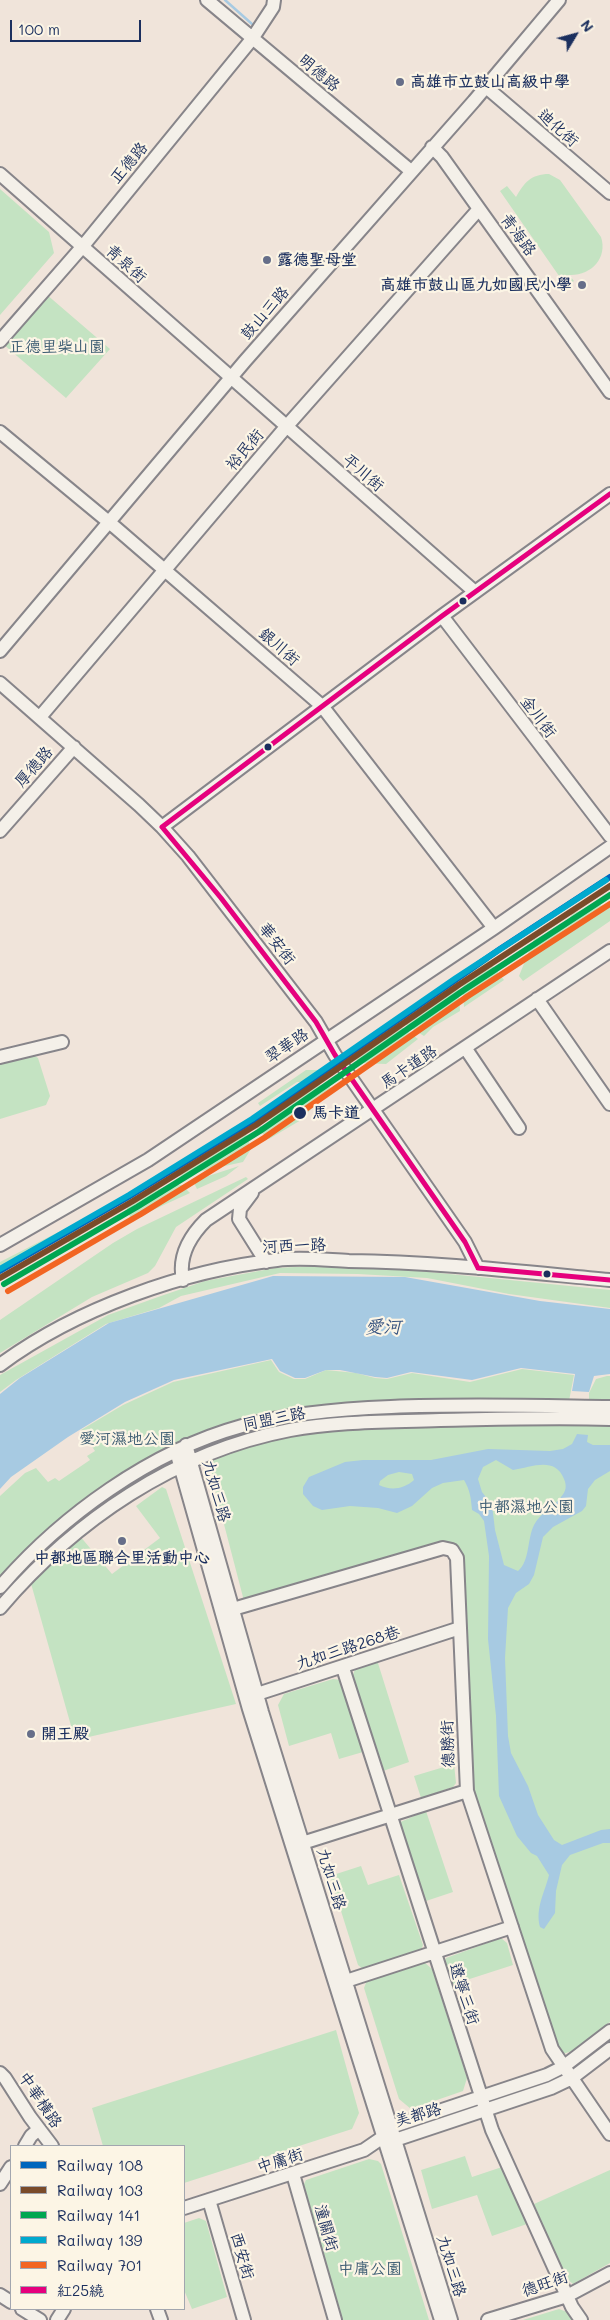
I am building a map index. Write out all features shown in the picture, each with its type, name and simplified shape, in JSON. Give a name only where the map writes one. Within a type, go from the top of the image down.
[{"type":"street","name":"明德路","points":[[207,0],[411,171]]},
{"type":"street","name":"正德路","points":[[0,341],[83,246],[134,181],[252,39],[274,7],[274,0]]},
{"type":"street","name":"鼓山三路","points":[[0,652],[230,378],[432,146],[486,87],[559,0]]},
{"type":"street","name":"迪化街","points":[[486,87],[610,193]]},
{"type":"street","name":"青海路","points":[[432,146],[442,157],[610,392]]},
{"type":"street","name":"青泉街","points":[[0,174],[230,378]]},
{"type":"street","name":"裕民街","points":[[40,717],[286,427],[479,209]]},
{"type":"street","name":"平川街","points":[[230,378],[475,592]]},
{"type":"street","name":"銀川街","points":[[0,432],[109,522],[322,706],[494,928]]},
{"type":"street","points":[[162,827],[442,616],[610,494]]},
{"type":"street","name":"金川街","points":[[442,616],[610,836]]},
{"type":"street","name":"華安街","points":[[0,683],[162,827],[232,912],[316,1022],[373,1110],[464,1242],[478,1268]]},
{"type":"street","name":"厚德路","points":[[0,831],[74,747]]},
{"type":"street","name":"翠華路","points":[[0,1245],[148,1160],[494,928],[610,847]]},
{"type":"street","name":"馬卡道路","points":[[182,1280],[181,1262],[198,1229],[218,1211],[466,1049],[610,951]]},
{"type":"street","points":[[538,999],[610,1104]]},
{"type":"street","points":[[0,1056],[62,1042]]},
{"type":"street","points":[[466,1049],[519,1128]]},
{"type":"street","points":[[266,1179],[243,1204],[238,1214],[242,1224],[266,1262]]},
{"type":"street","name":"河西一路","points":[[0,1364],[48,1334],[93,1311],[205,1273],[278,1260],[377,1261],[610,1280]]},
{"type":"street","name":"同盟三路","points":[[0,1587],[16,1568],[59,1529],[95,1501],[152,1462],[181,1448],[242,1426],[291,1416],[345,1409],[460,1405],[610,1407]]},
{"type":"street","name":"同盟三路","points":[[0,1608],[26,1578],[67,1540],[129,1495],[186,1463],[248,1439],[292,1430],[350,1423],[571,1417],[610,1419]]},
{"type":"street","name":"九如三路","points":[[181,1448],[233,1609],[252,1696]]},
{"type":"street","name":"九如三路","points":[[186,1463],[252,1696],[389,2139],[441,2320]]},
{"type":"street","points":[[95,1501],[104,1513]]},
{"type":"street","name":"德勝街","points":[[233,1609],[443,1548],[452,1550],[457,1558],[467,1791],[552,2049],[610,2134]]},
{"type":"street","points":[[16,1568],[26,1578]]},
{"type":"street","name":"九如三路268巷","points":[[252,1696],[343,1668],[460,1628]]},
{"type":"street","name":"遼寧三街","points":[[343,1668],[481,2098],[500,2148],[567,2296],[581,2320]]},
{"type":"street","points":[[297,1845],[467,1791]]},
{"type":"street","name":"九如三路","points":[[297,1845],[346,1981],[391,2127]]},
{"type":"street","points":[[346,1981],[512,1927]]},
{"type":"street","name":"美都路","points":[[610,2031],[563,2067],[547,2075],[391,2127],[389,2139],[486,2111],[551,2088],[572,2078],[610,2049]]},
{"type":"street","name":"中華橫路","points":[[0,2073],[51,2145]]},
{"type":"street","points":[[26,2145],[31,2136],[39,2129]]},
{"type":"street","name":"九如三路","points":[[389,2139],[451,2320]]},
{"type":"street","name":"中庸街","points":[[185,2208],[293,2174],[364,2150],[389,2139]]},
{"type":"street","points":[[0,2184],[10,2169]]},
{"type":"street","name":"潼關街","points":[[293,2174],[335,2320]]},
{"type":"street","name":"西安街","points":[[209,2200],[244,2320]]},
{"type":"street","name":"德旺街","points":[[488,2320],[567,2296],[610,2273]]},
{"type":"street","points":[[24,2310],[40,2320]]},
{"type":"green space","points":[[543,174],[549,174],[560,180],[601,237],[603,245],[600,259],[596,264],[591,269],[577,275],[569,275],[574,281],[566,286],[500,191],[507,186],[516,197],[529,180]]},
{"type":"green space","points":[[0,189],[49,232],[54,253],[0,315]]},
{"type":"green space","name":"正德里柴山園","points":[[46,294],[110,349],[66,398],[3,344]]},
{"type":"green space","points":[[599,905],[610,907],[610,921],[523,981],[519,976],[534,939],[561,930],[573,913]]},
{"type":"green space","points":[[488,960],[504,980],[464,1007],[462,978]]},
{"type":"green space","points":[[458,981],[460,1011],[433,1027],[424,1036],[406,1025],[422,1005]]},
{"type":"green space","points":[[396,1023],[418,1039],[386,1064],[359,1063],[354,1056],[354,1051]]},
{"type":"green space","points":[[30,1053],[38,1058],[50,1096],[46,1105],[0,1119],[0,1063]]},
{"type":"green space","points":[[306,1070],[319,1070],[323,1074],[323,1079],[319,1082],[297,1082],[260,1106],[258,1103]]},
{"type":"green space","points":[[326,1082],[331,1088],[301,1120],[269,1139],[248,1121],[254,1117],[264,1130],[273,1123],[264,1110],[299,1087],[321,1085]]},
{"type":"green space","points":[[245,1130],[251,1149],[243,1162],[175,1177],[171,1172],[231,1134]]},
{"type":"green space","points":[[239,1166],[226,1176],[197,1189],[193,1181]]},
{"type":"green space","points":[[246,1177],[248,1179],[176,1227],[155,1266],[148,1273],[92,1297],[0,1353],[0,1320],[113,1243],[137,1229]]},
{"type":"green space","points":[[171,1185],[182,1185],[190,1193],[131,1220],[124,1200]]},
{"type":"green space","points":[[74,1224],[79,1230],[81,1239],[71,1246],[62,1232],[0,1274],[0,1262]]},
{"type":"green space","points":[[315,1266],[379,1267],[610,1290],[610,1308],[509,1294],[427,1278],[358,1274],[280,1273],[181,1296],[159,1308],[106,1324],[0,1392],[0,1375],[108,1315],[205,1281],[275,1268]]},
{"type":"green space","name":"愛河濕地公園","points":[[271,1360],[279,1372],[294,1379],[305,1379],[326,1370],[387,1379],[412,1373],[470,1382],[522,1369],[574,1375],[569,1401],[351,1404],[309,1407],[262,1416],[87,1499],[33,1542],[0,1577],[0,1496],[25,1473],[36,1468],[48,1482],[55,1478],[59,1481],[90,1460],[87,1456],[95,1451],[81,1430],[123,1405],[173,1382]]},
{"type":"green space","points":[[610,1376],[610,1403],[589,1402],[589,1393],[596,1379]]},
{"type":"green space","name":"中都濕地公園","points":[[460,1423],[610,1424],[610,2022],[575,2050],[563,2054],[554,2042],[467,1791],[452,1550],[244,1601],[207,1459],[257,1441],[344,1429]]},
{"type":"green space","points":[[162,1487],[166,1489],[236,1704],[75,1740],[30,1580],[79,1535],[112,1574],[160,1538],[136,1506]]},
{"type":"green space","points":[[377,1660],[409,1762],[383,1771],[353,1675],[355,1669]]},
{"type":"green space","points":[[333,1679],[341,1680],[363,1752],[339,1759],[331,1733],[289,1746],[278,1705],[284,1694]]},
{"type":"green space","points":[[454,1764],[456,1783],[453,1787],[421,1798],[414,1776]]},
{"type":"green space","points":[[426,1811],[453,1892],[423,1902],[398,1823]]},
{"type":"green space","points":[[361,1866],[368,1885],[399,1875],[423,1945],[420,1953],[364,1970],[358,1965],[330,1876]]},
{"type":"green space","points":[[501,1938],[507,1943],[513,1965],[451,1985],[444,1964],[446,1958]]},
{"type":"green space","points":[[424,1962],[432,1969],[467,2078],[463,2091],[411,2109],[399,2099],[364,1988],[367,1980]]},
{"type":"green space","points":[[336,2030],[359,2113],[352,2129],[185,2183],[185,2145],[103,2145],[92,2108]]},
{"type":"green space","points":[[465,2156],[472,2177],[502,2167],[527,2224],[492,2236],[477,2195],[432,2209],[421,2170]]},
{"type":"green space","name":"中庸公園","points":[[369,2159],[378,2161],[381,2164],[429,2320],[342,2320],[302,2188],[306,2180]]},
{"type":"green space","points":[[610,2170],[610,2263],[573,2284],[567,2279],[534,2204]]},
{"type":"green space","points":[[199,2218],[206,2221],[227,2297],[192,2309],[185,2292],[185,2223]]},
{"type":"green space","points":[[559,2309],[567,2312],[572,2320],[523,2320]]},
{"type":"water","name":"愛河","points":[[273,1276],[405,1277],[540,1301],[610,1309],[610,1374],[594,1376],[589,1392],[572,1391],[575,1374],[521,1368],[472,1380],[411,1372],[387,1378],[340,1370],[326,1370],[305,1378],[295,1378],[280,1371],[272,1359],[174,1380],[125,1402],[68,1437],[11,1477],[0,1489],[0,1394],[20,1378],[109,1323]]},
{"type":"water","points":[[577,1434],[588,1435],[587,1442],[593,1445],[610,1445],[610,1471],[595,1480],[588,1489],[586,1506],[582,1511],[553,1527],[543,1537],[534,1575],[529,1584],[516,1593],[508,1608],[505,1658],[508,1736],[511,1753],[528,1786],[538,1815],[554,1840],[562,1845],[601,1830],[610,1829],[610,1843],[603,1843],[570,1855],[562,1865],[556,1891],[555,1913],[544,1929],[540,1927],[539,1913],[549,1875],[537,1856],[531,1853],[517,1836],[499,1796],[496,1716],[488,1639],[489,1556],[484,1521],[479,1514],[472,1510],[470,1494],[464,1480],[443,1483],[432,1488],[412,1506],[397,1513],[378,1508],[350,1506],[322,1510],[313,1506],[303,1494],[303,1487],[309,1477],[345,1462],[363,1460],[431,1460],[488,1449],[550,1451],[563,1449],[572,1444]],"holes":[[[496,1460],[513,1470],[535,1465],[555,1467],[566,1484],[565,1491],[561,1497],[534,1525],[525,1562],[518,1571],[504,1565],[495,1530],[492,1505],[482,1492],[478,1479],[483,1467]],[[399,1472],[412,1474],[414,1480],[397,1488],[379,1485],[380,1481],[388,1475]]]},
{"type":"waterway","points":[[225,0],[252,24]]},
{"type":"rail line","name":"108","points":[[0,1271],[130,1196],[254,1120],[500,949],[610,877]]},
{"type":"rail line","name":"139","points":[[0,1269],[129,1195],[252,1119],[456,978],[606,880]]},
{"type":"rail line","name":"103","points":[[0,1278],[133,1201],[256,1125],[460,984],[610,886]]},
{"type":"rail line","name":"141","points":[[4,1284],[137,1207],[260,1131],[464,990],[610,895]]},
{"type":"rail line","name":"701","points":[[8,1291],[141,1214],[264,1138],[468,996],[610,904]]},
{"type":"transit line","name":"紅25繞","points":[[162,827],[442,616],[610,494]]},
{"type":"transit line","name":"紅25繞","points":[[162,827],[221,898],[316,1022],[335,1055],[465,1242],[478,1268]]},
{"type":"transit line","name":"紅25繞","points":[[478,1268],[610,1280]]},
{"type":"place","name":"高雄市立鼓山高級中學","points":[[400,82]]},
{"type":"place","name":"露德聖母堂","points":[[267,260]]},
{"type":"place","name":"高雄市鼓山區九如國民小學","points":[[582,285]]},
{"type":"place","name":"馬卡道","points":[[300,1113]]},
{"type":"place","name":"中都地區聯合里活動中心","points":[[122,1541]]},
{"type":"place","name":"開王殿","points":[[31,1734]]}]
